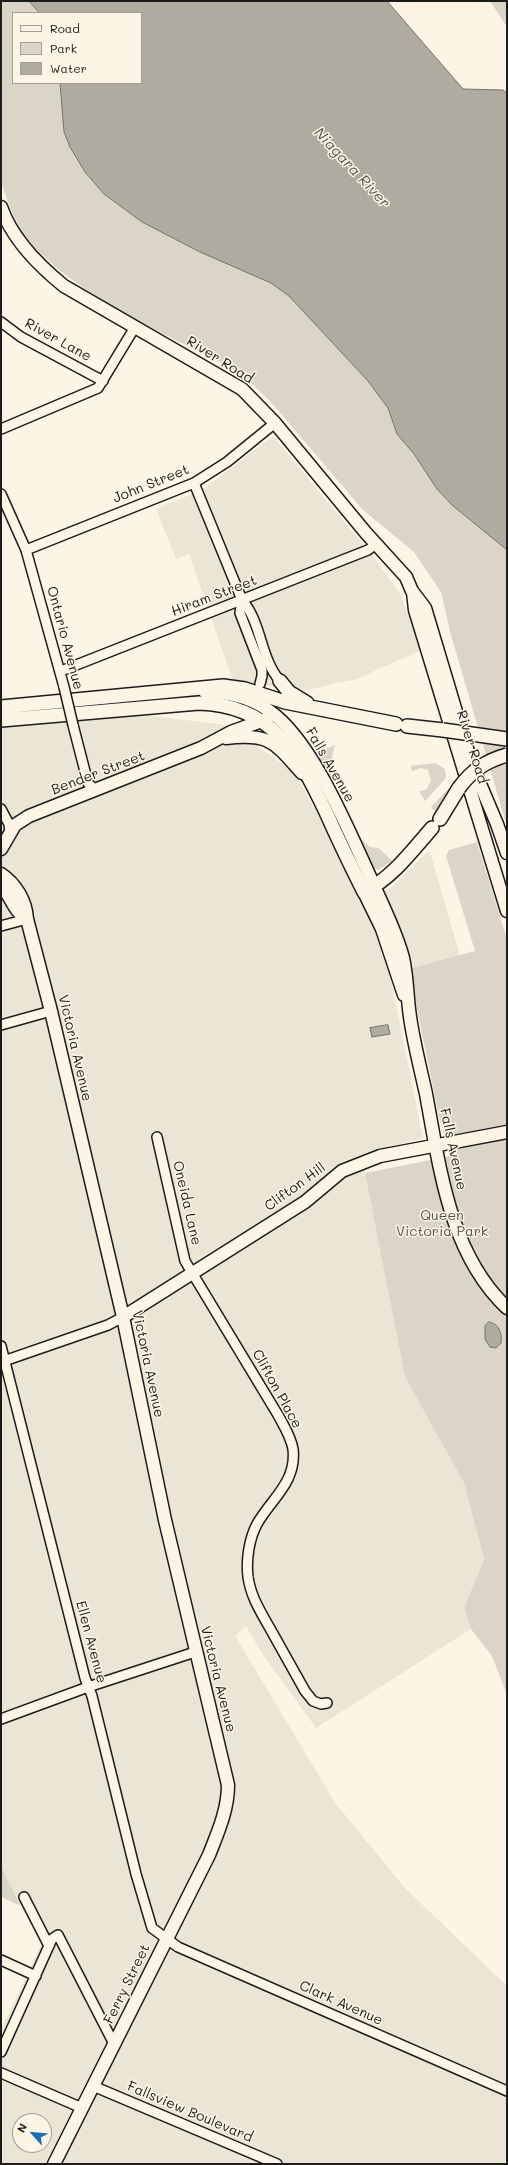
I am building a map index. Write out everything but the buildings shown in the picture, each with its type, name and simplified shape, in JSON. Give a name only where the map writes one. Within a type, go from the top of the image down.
[{"type":"highway","points":[[280,681],[295,696],[323,710]]},
{"type":"highway","points":[[176,692],[214,686],[245,689],[256,688],[260,684]]},
{"type":"highway","points":[[245,689],[278,701],[323,710],[402,725],[507,739]]},
{"type":"highway","name":"Falls Avenue","points":[[1,707],[176,692]]},
{"type":"highway","name":"Falls Avenue","points":[[1,720],[199,703],[236,709],[263,721],[288,745],[303,767],[369,890]]},
{"type":"highway","points":[[369,890],[396,869],[436,824],[459,788],[480,766],[490,760],[507,755]]},
{"type":"main road","name":"River Road","points":[[1,210],[17,237],[44,270],[64,286],[242,389],[275,423],[376,544],[406,577],[412,591],[425,608],[472,765],[497,824],[507,853]]},
{"type":"main road","name":"River Road","points":[[412,591],[415,610],[507,911]]},
{"type":"main road","name":"Falls Avenue","points":[[176,692],[213,692],[234,695],[259,704],[275,716],[298,739],[332,798],[369,890],[409,1009],[436,1146],[454,1221],[469,1256],[490,1287],[507,1308]]},
{"type":"main road","name":"Bender Street","points":[[1,848],[10,832],[19,821],[24,818],[219,739],[231,732],[275,716]]},
{"type":"main road","name":"Bender Street","points":[[219,739],[247,736],[265,739],[280,749],[312,785]]},
{"type":"main road","name":"Victoria Avenue","points":[[1,874],[18,891],[26,905],[27,919],[51,1010],[123,1317],[195,1652],[228,1785],[228,1797],[224,1816]]},
{"type":"main road","name":"Victoria Avenue","points":[[1,886],[11,899],[18,914],[27,919]]},
{"type":"main road","name":"Clifton Hill","points":[[123,1317],[304,1202],[342,1171],[374,1158],[507,1132]]},
{"type":"main road","name":"Falls Avenue","points":[[490,1287],[507,1300]]},
{"type":"main road","name":"Ferry Street","points":[[54,2164],[209,1855],[224,1816]]},
{"type":"street","name":"River Lane","points":[[1,322],[21,336],[103,381]]},
{"type":"street","points":[[1,429],[98,388],[135,327]]},
{"type":"street","name":"John Street","points":[[26,550],[194,483],[227,462],[275,423]]},
{"type":"street","points":[[194,483],[242,600],[250,609],[268,660],[280,681]]},
{"type":"street","name":"Ontario Avenue","points":[[1,494],[26,550],[61,671],[88,783],[95,790]]},
{"type":"street","name":"Hiram Street","points":[[61,671],[368,550],[376,544]]},
{"type":"street","points":[[242,600],[240,613],[262,670],[260,684]]},
{"type":"street","points":[[1,808],[9,824],[10,832]]},
{"type":"street","points":[[1,822],[10,832]]},
{"type":"street","points":[[1,926],[27,919]]},
{"type":"street","points":[[1,1025],[51,1010]]},
{"type":"street","name":"Oneida Lane","points":[[157,1137],[185,1261],[192,1274]]},
{"type":"street","name":"Clifton Place","points":[[192,1274],[235,1341],[288,1434],[293,1449],[293,1463],[289,1478],[254,1532],[247,1557],[248,1576],[251,1596],[305,1691],[313,1701],[321,1704],[327,1703]]},
{"type":"street","points":[[3,1361],[108,1325],[123,1317]]},
{"type":"street","name":"Ellen Avenue","points":[[1,1346],[3,1361],[102,1737],[142,1900],[152,1928],[166,1939]]},
{"type":"street","points":[[1,1719],[88,1687],[195,1652]]},
{"type":"street","points":[[24,1896],[49,1946]]},
{"type":"street","points":[[1,2052],[52,1939],[58,1935],[114,2044]]},
{"type":"street","name":"Clark Avenue","points":[[166,1939],[178,1947],[507,2092]]},
{"type":"street","points":[[1,1960],[36,1976]]},
{"type":"street","points":[[1,2073],[82,2108]]},
{"type":"street","name":"Fallsview Boulevard","points":[[93,2086],[277,2164]]},
{"type":"shaded area","points":[[273,436],[376,560],[400,594],[422,650],[354,680],[335,683],[305,691],[233,681],[189,554],[176,559],[156,509],[202,490]]},
{"type":"shaded area","points":[[143,715],[227,725],[293,771],[337,848],[364,901],[393,886],[427,852],[430,852],[460,956],[390,974],[423,1138],[364,1154],[365,1173],[405,1377],[464,1483],[484,1559],[464,1606],[471,1629],[316,1728],[263,1655],[246,1626],[235,1636],[336,1804],[405,1888],[507,1986],[507,2155],[503,2164],[1,2164],[1,2030],[41,1945],[1,1866],[1,726],[29,722]]},
{"type":"green space","points":[[1,1],[29,1],[39,12],[12,12],[12,84],[60,84],[64,132],[70,147],[104,194],[142,222],[200,252],[271,283],[289,296],[368,381],[388,408],[397,434],[414,454],[437,489],[452,505],[507,550],[507,827],[451,635],[441,592],[414,552],[363,510],[270,401],[248,380],[231,368],[124,313],[73,280],[50,262],[25,236],[13,214],[1,182]]},
{"type":"green space","points":[[490,1],[507,1],[507,27]]},
{"type":"green space","points":[[335,745],[330,767],[335,789],[362,840],[370,847],[379,848],[392,861],[378,870],[368,865],[314,748],[317,747],[320,751]]},
{"type":"green space","points":[[435,763],[445,769],[446,778],[425,801],[419,791],[426,790],[431,781],[428,770],[421,768],[412,771],[411,766]]},
{"type":"green space","points":[[450,787],[452,787],[435,812],[431,807]]},
{"type":"green space","name":"Queen Victoria Park","points":[[477,842],[507,939],[507,1695],[492,1656],[471,1629],[464,1607],[484,1559],[464,1483],[405,1377],[365,1173],[450,1156],[439,1117],[409,969],[475,951],[446,856],[449,850]]},
{"type":"green space","points":[[1,1866],[21,1906],[1,1897]]},
{"type":"water","name":"Niagara River","points":[[29,1],[387,1],[463,89],[503,90],[507,93],[507,550],[452,505],[437,489],[414,454],[397,434],[388,408],[368,381],[289,296],[271,283],[200,252],[142,222],[104,194],[85,172],[70,147],[64,132],[60,84],[142,84],[142,12],[39,12]]},
{"type":"water","points":[[388,1025],[390,1034],[372,1037],[370,1028]]},
{"type":"water","points":[[489,1322],[496,1325],[501,1333],[501,1343],[496,1348],[490,1347],[485,1339],[485,1326]]}]
